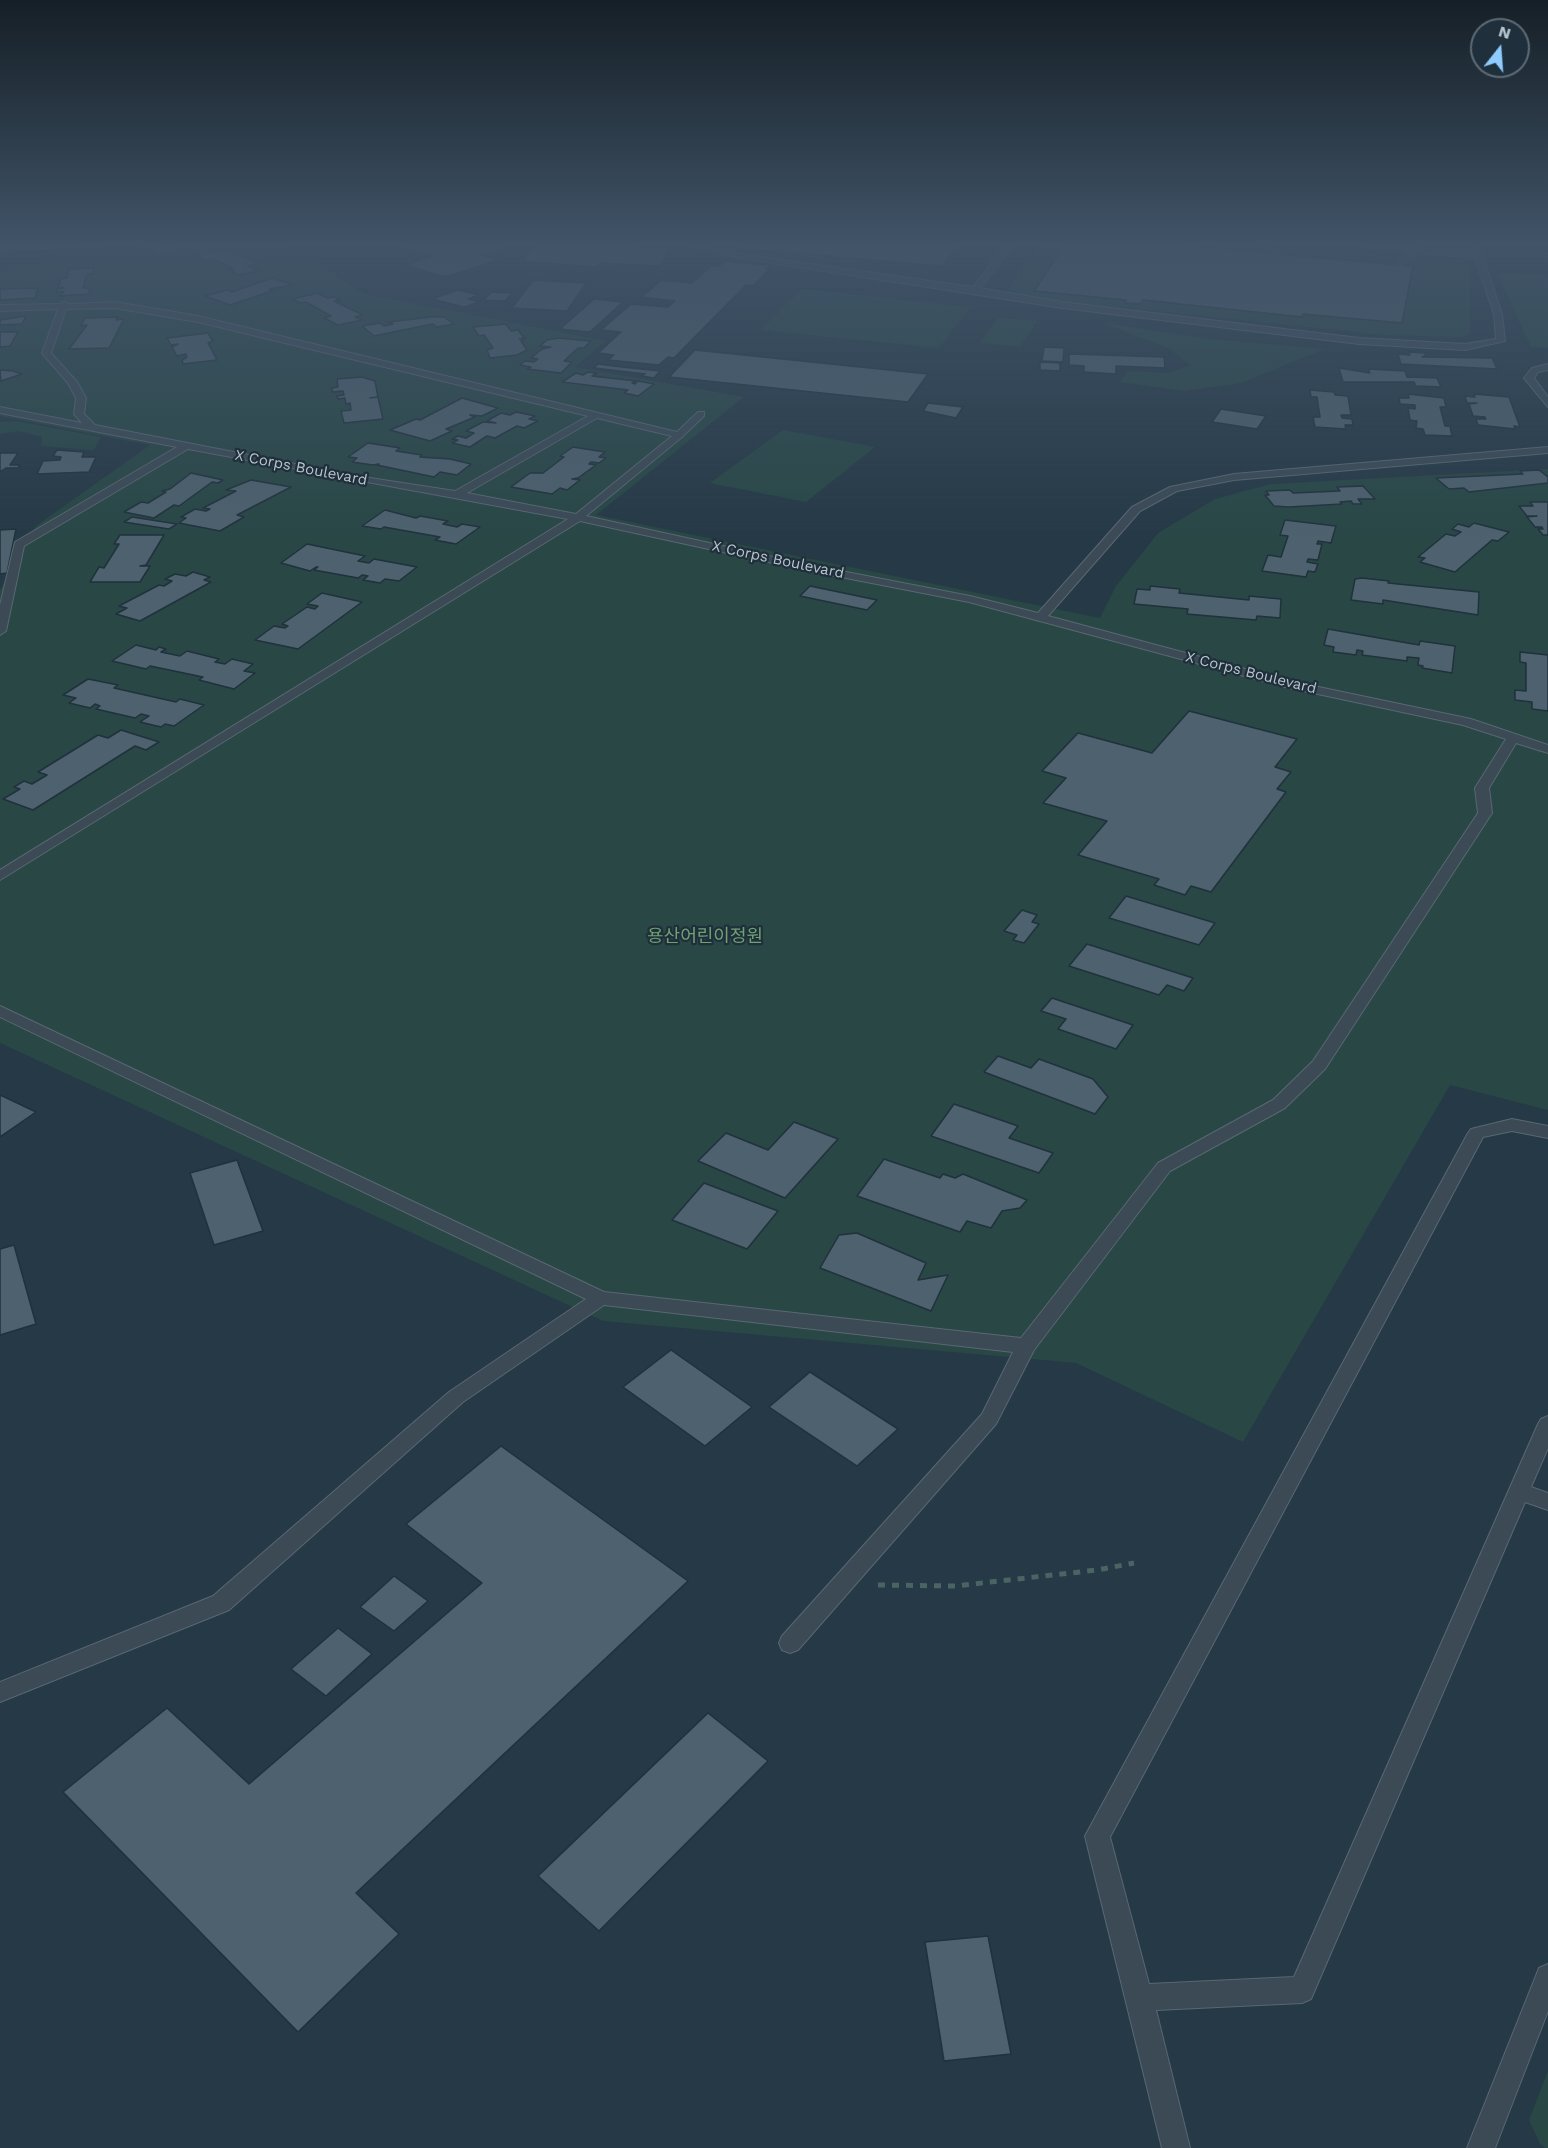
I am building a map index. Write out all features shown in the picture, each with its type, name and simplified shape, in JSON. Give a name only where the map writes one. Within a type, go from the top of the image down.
[{"type":"lane","points":[[50,343],[46,353],[72,382],[81,398],[79,414],[93,429]]},
{"type":"lane","points":[[298,343],[680,435]]},
{"type":"lane","points":[[1407,343],[1465,347],[1484,343]]},
{"type":"lane","points":[[1548,367],[1535,370],[1529,378],[1548,404]]},
{"type":"lane","name":"X Corps Boulevard","points":[[0,410],[93,429],[188,444],[357,479],[577,518],[970,599],[1289,684],[1466,722],[1548,749]]},
{"type":"lane","points":[[0,876],[577,518],[680,435],[701,414]]},
{"type":"lane","points":[[457,495],[596,415]]},
{"type":"lane","points":[[0,631],[19,544],[188,444]]},
{"type":"lane","points":[[1040,618],[1136,509],[1174,489],[1234,477],[1548,450]]},
{"type":"lane","points":[[790,1642],[989,1419],[1026,1346],[1164,1167],[1279,1104],[1319,1065],[1485,813],[1482,789],[1513,738]]},
{"type":"lane","points":[[0,1011],[602,1298],[1026,1346]]},
{"type":"lane","points":[[1176,2148],[1140,1998],[1097,1836],[1477,1133],[1512,1125],[1548,1132]]},
{"type":"lane","points":[[0,1692],[221,1603],[456,1397],[602,1298]]},
{"type":"lane","points":[[1140,1998],[1302,1990],[1548,1424]]},
{"type":"lane","points":[[1520,1491],[1548,1502]]},
{"type":"lane","points":[[1481,2148],[1548,1977]]},
{"type":"path","points":[[842,1584],[956,1586],[1097,1570],[1134,1563]]},
{"type":"green space","name":"용산어린이정원","points":[[0,343],[602,343],[575,367],[744,397],[596,515],[1100,618],[1116,586],[1158,533],[1215,499],[1271,484],[1548,469],[1548,1110],[1450,1085],[1243,1442],[1076,1363],[603,1321],[0,1043],[0,590],[36,526],[150,445],[0,416]]},
{"type":"green space","points":[[892,343],[943,343],[939,348]]},
{"type":"green space","points":[[982,343],[1022,343],[1020,347]]},
{"type":"green space","points":[[1155,343],[1257,343],[1324,349],[1241,383],[1184,391],[1120,382],[1128,371],[1170,373],[1190,365],[1170,349]]},
{"type":"green space","points":[[1529,343],[1548,343],[1548,348],[1531,347]]},
{"type":"green space","points":[[16,421],[101,437],[94,450],[41,446],[42,437],[19,431],[0,434],[0,422]]},
{"type":"green space","points":[[783,430],[875,447],[806,502],[710,483]]},
{"type":"green space","points":[[1548,2071],[1548,2148],[1545,2148],[1540,2144],[1529,2120]]},
{"type":"building","points":[[0,343],[12,343],[10,346],[0,347]]},
{"type":"building","points":[[73,343],[111,343],[109,348],[69,349]]},
{"type":"building","points":[[170,343],[208,343],[217,360],[183,364],[182,360],[187,357],[186,354],[177,356],[172,347],[178,344]]},
{"type":"building","points":[[490,343],[522,343],[527,350],[517,355],[490,358],[487,350],[493,348]]},
{"type":"building","points":[[543,343],[589,343],[584,348],[578,348],[564,361],[572,362],[561,373],[527,369],[531,367],[520,365],[525,361],[534,362],[538,359],[531,358],[542,349],[551,347],[540,346]]},
{"type":"building","points":[[609,343],[689,343],[674,358],[668,357],[659,365],[608,360],[614,355],[598,353]]},
{"type":"building","points":[[1044,347],[1064,348],[1063,362],[1042,361]]},
{"type":"building","points":[[695,350],[928,374],[908,402],[669,377]]},
{"type":"building","points":[[1409,352],[1425,353],[1426,355],[1422,357],[1492,358],[1497,369],[1401,364],[1398,354],[1410,355]]},
{"type":"building","points":[[1069,354],[1164,357],[1165,368],[1116,366],[1116,374],[1084,372],[1084,366],[1069,365]]},
{"type":"building","points":[[1040,362],[1060,363],[1060,371],[1040,370]]},
{"type":"building","points":[[598,364],[660,371],[654,378],[642,376],[645,374],[594,368]]},
{"type":"building","points":[[1339,368],[1370,373],[1368,369],[1405,371],[1407,377],[1437,378],[1441,387],[1416,386],[1414,382],[1343,382]]},
{"type":"building","points":[[0,370],[13,371],[22,374],[1,381]]},
{"type":"building","points":[[588,372],[597,373],[592,376],[636,381],[632,383],[635,384],[638,381],[654,384],[638,396],[624,393],[628,390],[562,382],[576,373],[583,375]]},
{"type":"building","points":[[362,377],[375,381],[383,419],[344,423],[341,411],[351,410],[350,403],[346,404],[345,398],[338,399],[337,396],[344,395],[343,391],[332,392],[332,388],[338,387],[337,379]]},
{"type":"building","points":[[1310,390],[1348,396],[1351,415],[1341,415],[1342,418],[1352,419],[1353,425],[1345,425],[1346,429],[1315,427],[1313,417],[1320,417],[1317,397],[1311,397]]},
{"type":"building","points":[[1408,394],[1444,398],[1446,407],[1440,407],[1445,426],[1450,426],[1452,436],[1425,435],[1423,429],[1416,428],[1417,421],[1410,420],[1408,408],[1415,409],[1415,405],[1400,404],[1399,398],[1409,398]]},
{"type":"building","points":[[1474,394],[1509,397],[1520,427],[1514,426],[1515,429],[1478,425],[1476,419],[1486,419],[1473,416],[1469,404],[1477,403],[1467,403],[1465,396],[1475,397]]},
{"type":"building","points":[[462,398],[498,408],[482,416],[470,415],[475,417],[446,429],[452,431],[430,441],[390,430],[416,419],[420,420]]},
{"type":"building","points":[[928,403],[963,407],[956,418],[923,411]]},
{"type":"building","points":[[1221,409],[1266,416],[1257,429],[1212,422]]},
{"type":"building","points":[[516,412],[535,416],[529,419],[538,421],[524,428],[517,426],[495,438],[487,436],[470,447],[452,443],[458,440],[452,439],[458,436],[466,438],[474,433],[466,431],[483,422],[496,423],[487,421],[501,413],[510,415]]},
{"type":"building","points":[[368,443],[400,448],[396,451],[422,455],[420,457],[450,459],[471,464],[457,475],[440,472],[434,477],[377,465],[379,464],[352,462],[357,458],[348,457]]},
{"type":"building","points":[[573,447],[605,452],[599,457],[606,458],[599,463],[591,462],[589,464],[596,465],[578,478],[572,479],[580,480],[567,490],[560,488],[552,494],[511,487],[530,473],[543,473]]},
{"type":"building","points":[[57,450],[84,452],[82,457],[96,457],[89,472],[37,474],[43,461],[60,460],[61,457],[53,456]]},
{"type":"building","points":[[0,453],[18,453],[10,465],[20,465],[18,468],[6,468],[0,472]]},
{"type":"building","points":[[1539,470],[1548,477],[1548,483],[1469,492],[1464,488],[1449,489],[1436,478],[1523,474],[1520,471]]},
{"type":"building","points":[[191,473],[223,480],[218,483],[212,482],[179,506],[174,505],[154,518],[124,512],[141,502],[148,503],[166,492],[162,491],[170,489]]},
{"type":"building","points":[[251,480],[291,487],[237,515],[244,517],[220,531],[179,523],[186,518],[181,517],[195,509],[206,511],[210,509],[203,508],[236,491],[226,490]]},
{"type":"building","points":[[1363,486],[1375,499],[1358,499],[1362,504],[1353,504],[1351,501],[1340,502],[1342,504],[1274,506],[1265,495],[1269,495],[1266,491],[1290,490],[1293,493],[1340,491],[1337,487]]},
{"type":"building","points":[[1530,502],[1548,502],[1548,535],[1543,535],[1538,529],[1543,529],[1542,527],[1535,527],[1527,517],[1537,516],[1527,516],[1519,506],[1533,506]]},
{"type":"building","points":[[385,510],[416,518],[420,516],[448,521],[443,524],[457,527],[462,524],[480,527],[456,544],[435,540],[440,537],[384,527],[381,529],[362,526]]},
{"type":"building","points":[[132,517],[177,524],[169,529],[124,522]]},
{"type":"building","points":[[1285,520],[1336,526],[1331,543],[1318,541],[1317,544],[1322,544],[1318,560],[1308,559],[1307,562],[1318,564],[1315,572],[1308,571],[1306,577],[1262,571],[1268,555],[1281,557],[1288,536],[1280,535]]},
{"type":"building","points":[[1474,523],[1509,532],[1498,541],[1492,540],[1455,572],[1420,562],[1425,558],[1418,557],[1446,534],[1455,536],[1461,532],[1452,529],[1458,524],[1469,527]]},
{"type":"building","points":[[16,529],[7,573],[0,574],[0,530]]},
{"type":"building","points":[[120,535],[164,535],[146,565],[140,566],[150,566],[140,582],[90,582],[99,567],[104,568],[119,544],[114,544]]},
{"type":"building","points":[[307,544],[365,556],[358,561],[369,563],[374,559],[417,567],[399,581],[385,579],[380,583],[363,580],[368,576],[362,575],[358,578],[314,570],[318,567],[310,571],[281,563]]},
{"type":"building","points":[[193,572],[210,577],[204,580],[211,582],[140,621],[116,614],[127,608],[119,606],[159,585],[164,586],[172,581],[165,579],[175,574],[186,576]]},
{"type":"building","points":[[1355,579],[1389,581],[1388,583],[1479,592],[1478,615],[1383,600],[1383,604],[1351,600]]},
{"type":"building","points":[[810,586],[877,600],[867,610],[800,596]]},
{"type":"building","points":[[1150,586],[1180,589],[1179,593],[1249,600],[1249,596],[1281,599],[1280,618],[1257,616],[1256,620],[1187,614],[1188,609],[1134,604],[1137,589],[1150,590]]},
{"type":"building","points":[[322,593],[362,602],[298,649],[255,640],[274,626],[285,628],[288,626],[282,624],[307,607],[315,609],[318,606],[307,604]]},
{"type":"building","points":[[1328,629],[1419,645],[1420,641],[1455,646],[1452,673],[1422,668],[1423,666],[1418,665],[1419,658],[1407,657],[1407,661],[1362,655],[1363,651],[1357,650],[1356,655],[1333,652],[1334,647],[1324,645]]},
{"type":"building","points":[[136,645],[156,650],[159,647],[166,649],[161,652],[180,656],[187,651],[219,659],[215,662],[225,664],[232,659],[253,664],[244,671],[255,673],[234,689],[199,680],[203,677],[150,666],[146,669],[112,661]]},
{"type":"building","points":[[1520,652],[1548,655],[1548,711],[1532,709],[1532,702],[1515,700],[1515,690],[1526,691],[1526,663],[1520,662]]},
{"type":"building","points":[[88,679],[118,685],[114,688],[176,702],[180,699],[204,705],[174,726],[165,724],[161,727],[140,722],[149,716],[141,714],[135,718],[96,709],[100,706],[95,704],[90,708],[69,703],[76,698],[63,695]]},
{"type":"building","points":[[1189,711],[1297,739],[1275,767],[1291,772],[1277,789],[1286,792],[1211,892],[1191,886],[1185,895],[1154,885],[1159,879],[1078,855],[1107,821],[1043,803],[1066,778],[1042,771],[1078,733],[1152,753]]},
{"type":"building","points":[[121,730],[159,742],[146,750],[135,746],[33,810],[3,799],[20,789],[14,787],[24,781],[32,784],[47,775],[38,772],[98,735],[108,738]]},
{"type":"building","points":[[1126,896],[1215,923],[1199,945],[1109,918]]},
{"type":"building","points":[[1022,910],[1037,915],[1032,922],[1039,924],[1024,943],[1013,940],[1017,935],[1004,931]]},
{"type":"building","points":[[1087,944],[1193,978],[1184,991],[1167,985],[1159,995],[1069,966]]},
{"type":"building","points":[[1052,998],[1133,1025],[1116,1049],[1058,1029],[1066,1019],[1041,1011]]},
{"type":"building","points":[[998,1056],[1031,1068],[1039,1059],[1093,1079],[1108,1097],[1095,1114],[984,1072]]},
{"type":"building","points":[[0,1095],[36,1112],[0,1137]]},
{"type":"building","points":[[954,1104],[1018,1126],[1009,1138],[1053,1153],[1039,1173],[931,1136]]},
{"type":"building","points":[[794,1122],[838,1139],[785,1198],[698,1161],[726,1133],[768,1150]]},
{"type":"building","points":[[884,1159],[940,1178],[943,1174],[955,1178],[963,1174],[1027,1200],[1020,1208],[1002,1211],[991,1228],[967,1221],[960,1232],[857,1196]]},
{"type":"building","points":[[237,1160],[263,1231],[214,1245],[190,1173]]},
{"type":"building","points":[[704,1183],[778,1211],[747,1249],[672,1220]]},
{"type":"building","points":[[857,1233],[926,1263],[918,1280],[948,1275],[931,1311],[820,1268],[839,1235]]},
{"type":"building","points":[[14,1245],[36,1324],[0,1335],[0,1249]]},
{"type":"building","points":[[671,1350],[752,1407],[705,1446],[623,1387]]},
{"type":"building","points":[[810,1372],[898,1429],[857,1466],[769,1407]]},
{"type":"building","points":[[501,1446],[688,1581],[356,1893],[399,1934],[298,2032],[63,1792],[167,1708],[249,1784],[482,1583],[406,1524]]},
{"type":"building","points":[[394,1576],[428,1601],[394,1631],[360,1607]]},
{"type":"building","points":[[338,1628],[372,1654],[326,1696],[291,1669]]},
{"type":"building","points":[[708,1713],[768,1761],[599,1931],[538,1876]]},
{"type":"building","points":[[988,1936],[1011,2054],[944,2061],[925,1942]]}]
